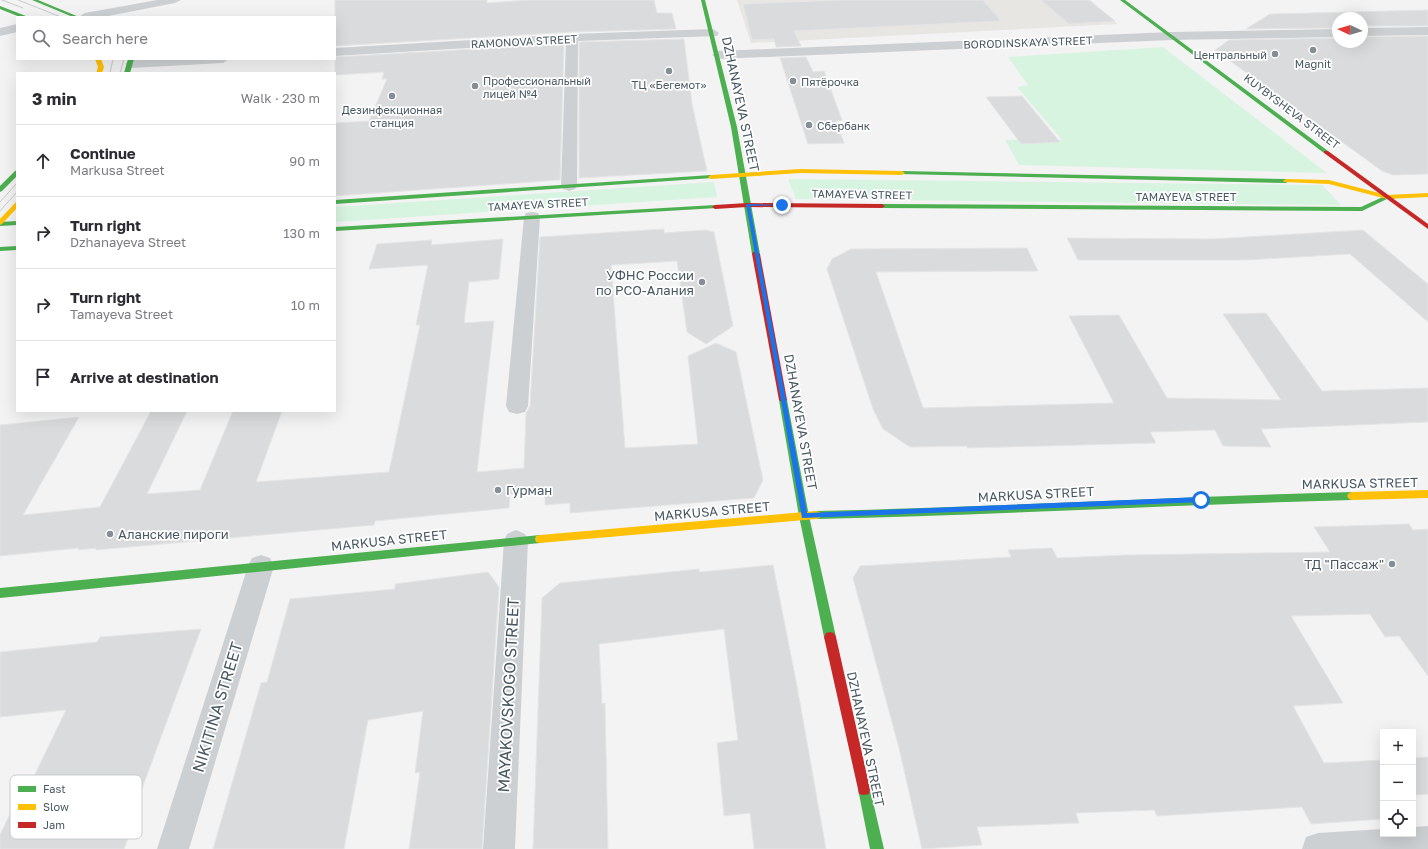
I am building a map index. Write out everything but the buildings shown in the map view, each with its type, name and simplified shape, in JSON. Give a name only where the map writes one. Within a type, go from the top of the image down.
[{"type":"main road","points":[[34,0],[74,16]]},
{"type":"main road","name":"DZHANAYEVA STREET","points":[[703,0],[713,33],[744,174],[748,205],[804,516],[877,849]]},
{"type":"main road","name":"KUYBYSHEVA STREET","points":[[1122,0],[1428,227]]},
{"type":"main road","points":[[0,7],[22,16]]},
{"type":"main road","points":[[98,60],[101,67],[99,72]]},
{"type":"main road","name":"TAMAYEVA STREET","points":[[336,202],[808,171],[1329,182],[1387,197],[1428,195]]},
{"type":"main road","points":[[0,190],[16,173]]},
{"type":"main road","name":"TAMAYEVA STREET","points":[[336,229],[748,205],[1362,209],[1387,197]]},
{"type":"main road","points":[[0,224],[16,205]]},
{"type":"main road","points":[[0,224],[16,223]]},
{"type":"main road","points":[[0,249],[16,248]]},
{"type":"main road","name":"MARKUSA STREET","points":[[0,593],[516,541],[804,516],[1201,500],[1428,494]]},
{"type":"street","points":[[90,16],[175,0]]},
{"type":"street","points":[[0,32],[16,28]]},
{"type":"street","points":[[1368,32],[1428,31]]},
{"type":"street","name":"RAMONOVA STREET","points":[[336,52],[572,38],[713,33]]},
{"type":"street","name":"BORODINSKAYA STREET","points":[[718,55],[1170,36],[1332,33]]},
{"type":"street","points":[[569,186],[572,38]]},
{"type":"street","points":[[130,65],[208,60]]},
{"type":"street","points":[[517,406],[532,217]]},
{"type":"street","name":"MAYAKOVSKOGO STREET","points":[[499,849],[516,541]]},
{"type":"street","name":"NIKITINA STREET","points":[[173,849],[261,566]]},
{"type":"street","points":[[1318,849],[1428,842]]},
{"type":"shaded area","points":[[737,0],[1090,0],[1118,24],[751,43]]},
{"type":"green space","points":[[1163,47],[1327,173],[1019,165],[1005,140],[1062,140],[1017,87],[1028,85],[1008,57]]},
{"type":"green space","points":[[788,179],[1322,185],[1341,205],[796,199]]},
{"type":"green space","points":[[714,182],[717,197],[336,222],[336,207]]},
{"type":"tram line","points":[[2,0],[23,8]]},
{"type":"tram line","points":[[18,0],[58,16]]},
{"type":"tram line","points":[[110,72],[113,60]]},
{"type":"tram line","points":[[120,72],[124,60]]},
{"type":"tram line","points":[[0,202],[16,184]]},
{"type":"tram line","points":[[0,211],[16,193]]},
{"type":"traffic: fast","points":[[34,0],[74,16]]},
{"type":"traffic: fast","points":[[703,0],[734,127],[756,254]]},
{"type":"traffic: fast","points":[[1122,0],[1326,152]]},
{"type":"traffic: fast","points":[[0,7],[22,16]]},
{"type":"traffic: fast","points":[[127,72],[131,60]]},
{"type":"traffic: fast","points":[[0,190],[16,173]]},
{"type":"traffic: fast","points":[[902,173],[1286,181]]},
{"type":"traffic: fast","points":[[336,202],[711,177]]},
{"type":"traffic: fast","points":[[882,206],[1362,209],[1387,197]]},
{"type":"traffic: fast","points":[[336,229],[715,207]]},
{"type":"traffic: fast","points":[[0,224],[16,223]]},
{"type":"traffic: fast","points":[[0,249],[16,248]]},
{"type":"traffic: fast","points":[[783,400],[804,516],[830,637]]},
{"type":"traffic: fast","points":[[816,515],[944,512],[1201,500],[1352,496]]},
{"type":"traffic: fast","points":[[0,593],[540,539]]},
{"type":"traffic: fast","points":[[864,789],[877,849]]},
{"type":"traffic: slow","points":[[98,60],[101,67],[99,72]]},
{"type":"traffic: slow","points":[[711,177],[800,171],[902,173]]},
{"type":"traffic: slow","points":[[1286,181],[1329,182],[1387,197],[1428,195]]},
{"type":"traffic: slow","points":[[0,223],[16,205]]},
{"type":"traffic: slow","points":[[1352,496],[1428,494]]},
{"type":"traffic: slow","points":[[540,539],[816,515]]},
{"type":"traffic: jam","points":[[1326,152],[1428,227]]},
{"type":"traffic: jam","points":[[715,207],[747,205],[882,206]]},
{"type":"traffic: jam","points":[[756,254],[783,400]]},
{"type":"traffic: jam","points":[[830,637],[864,789]]},
{"type":"place","name":"Magnit","points":[[1313,50]]},
{"type":"place","name":"Центральный","points":[[1275,54]]},
{"type":"place","name":"ТЦ «Бегемот»","points":[[669,71]]},
{"type":"place","name":"Пятёрочка","points":[[793,81]]},
{"type":"place","name":"Профессиональный лицей №4","points":[[475,86]]},
{"type":"place","name":"Дезинфекционная станция","points":[[392,96]]},
{"type":"place","name":"Сбербанк","points":[[809,125]]},
{"type":"place","name":"УФНС России по РСО-Алания","points":[[702,282]]},
{"type":"place","name":"Гурман","points":[[498,490]]},
{"type":"place","name":"Аланские пироги","points":[[110,534]]},
{"type":"place","name":"ТД \"Пассаж\"","points":[[1392,564]]},
{"type":"route","points":[[782,205],[748,205],[804,516],[831,514],[944,512],[1201,500]]}]
